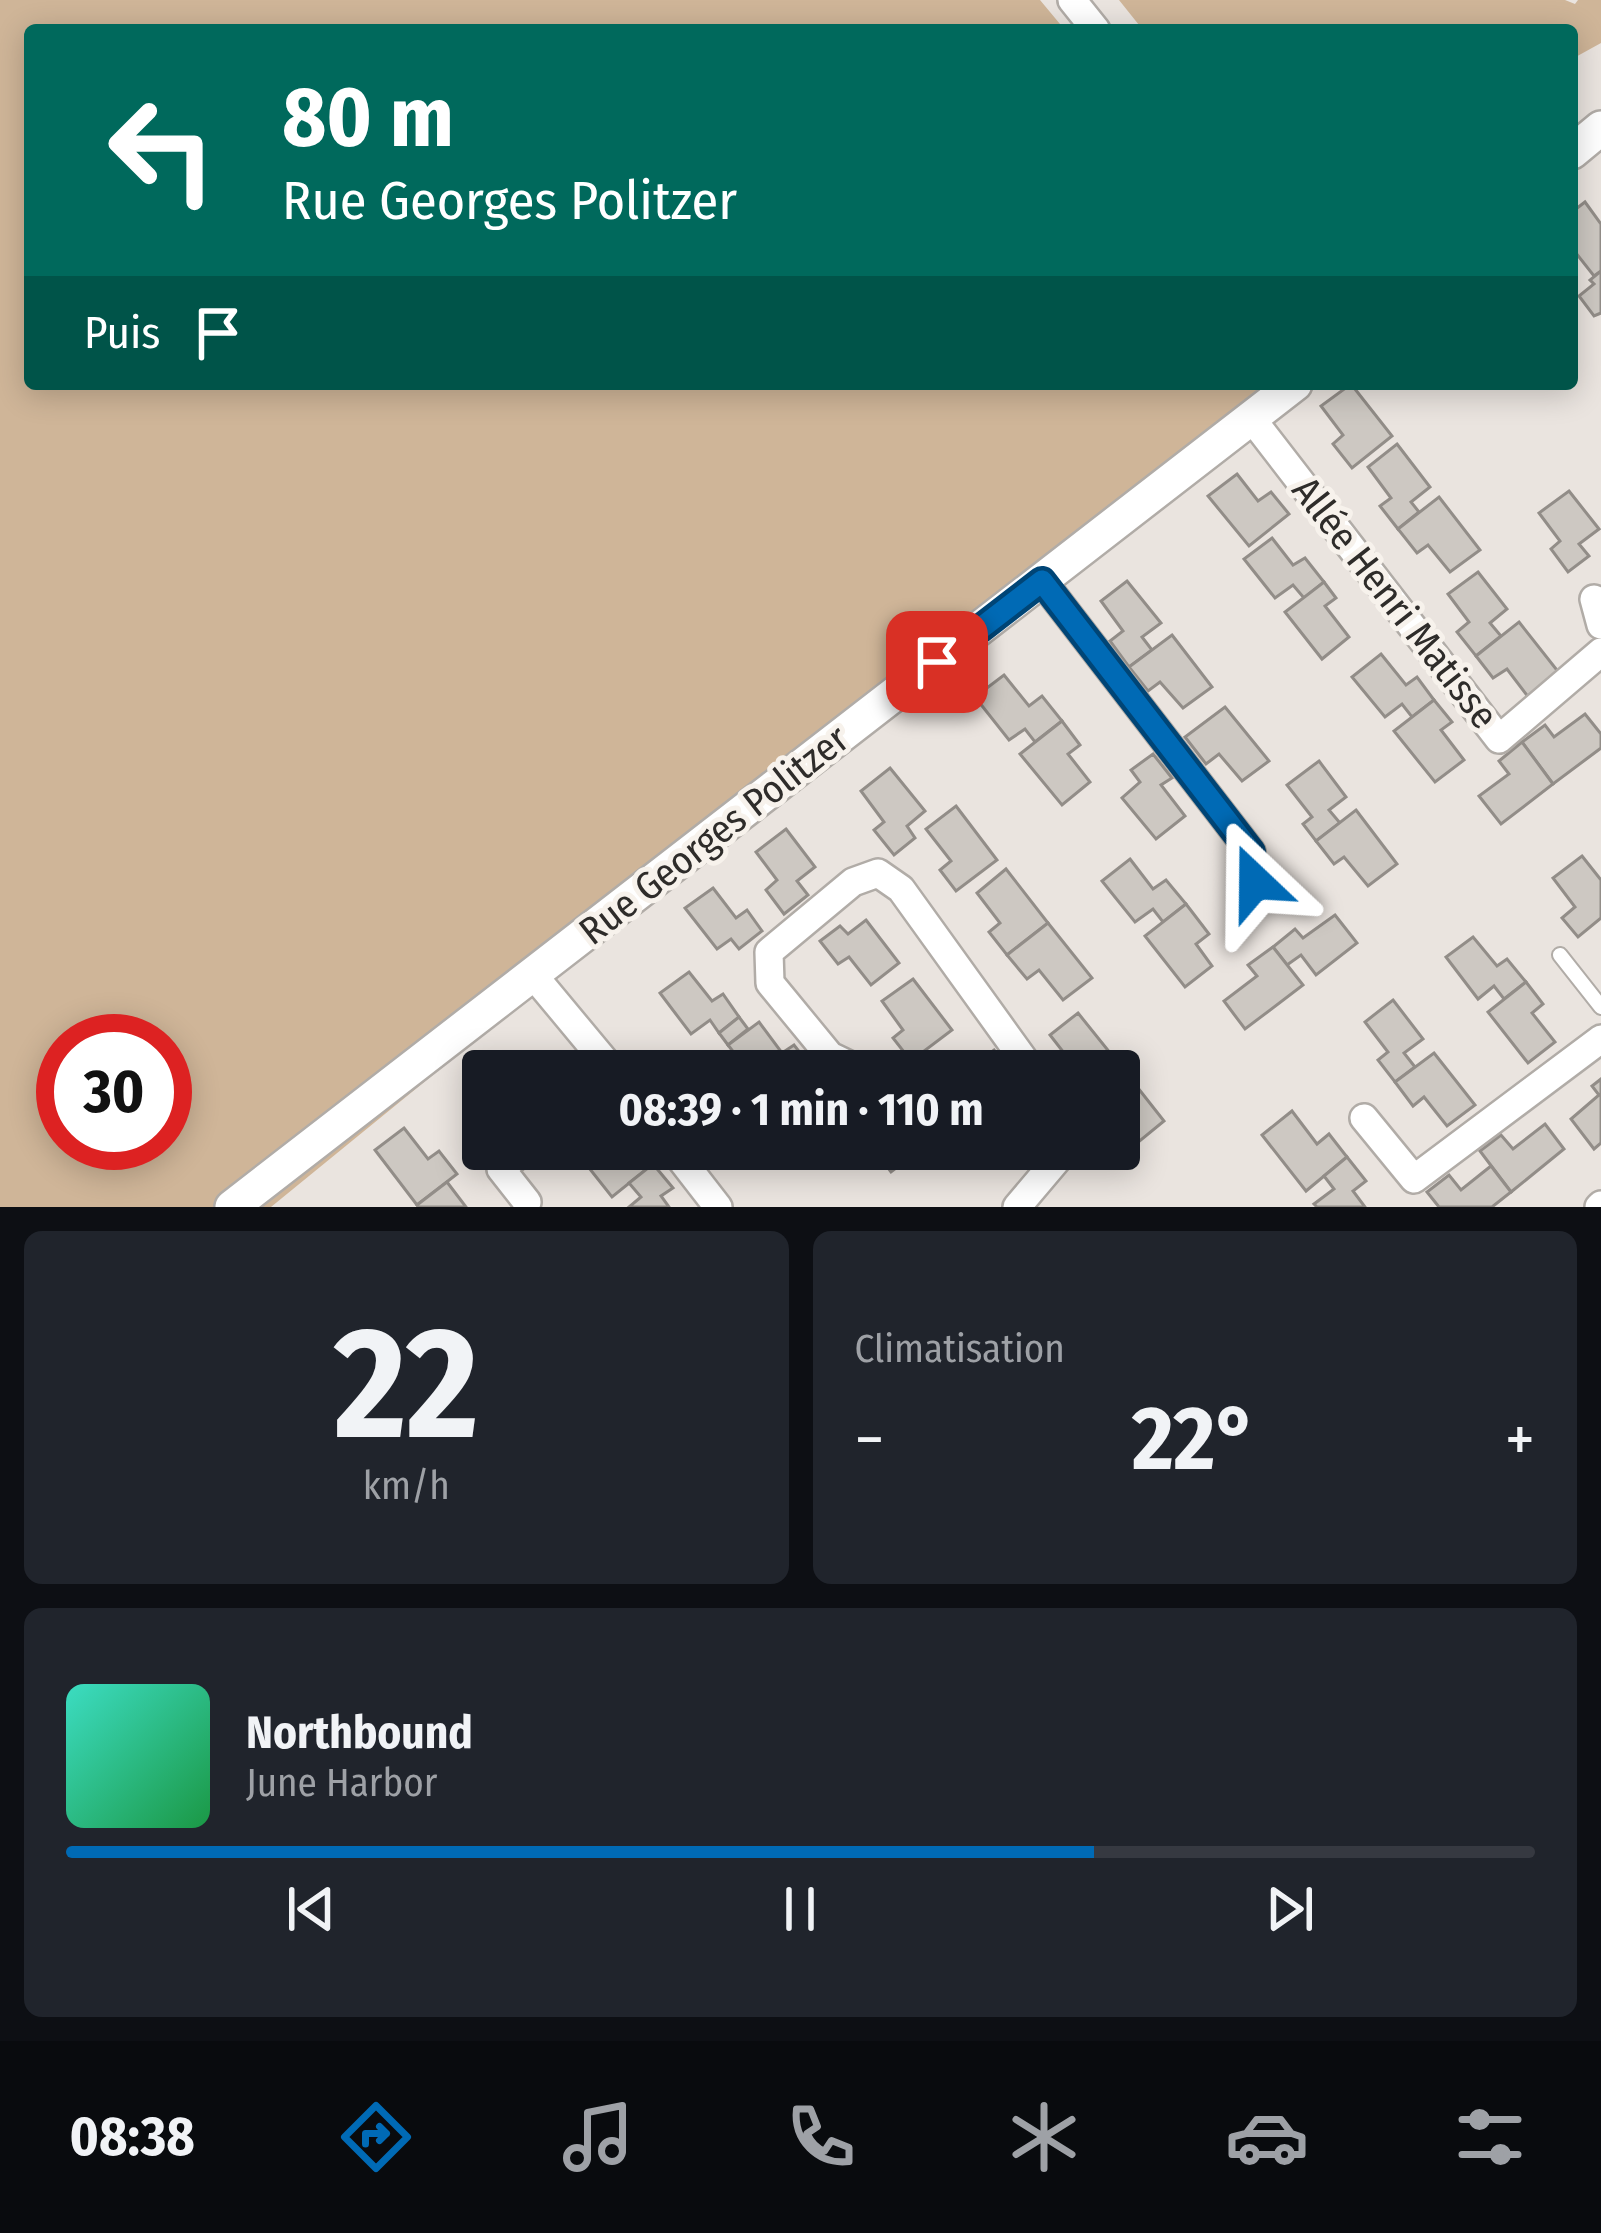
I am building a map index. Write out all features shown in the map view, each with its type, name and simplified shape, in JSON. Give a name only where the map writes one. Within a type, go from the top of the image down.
[{"type":"street","points":[[1072,0],[1091,24]]},
{"type":"street","name":"Rue Georges Politzer","points":[[232,1207],[1288,390]]},
{"type":"street","name":"Allée Henri Matisse","points":[[1252,419],[1499,739],[1601,652]]},
{"type":"street","points":[[1042,581],[1251,852],[1255,882]]},
{"type":"street","points":[[825,1050],[770,982],[769,952],[853,882],[878,873],[901,889],[1017,1050]]},
{"type":"street","points":[[534,976],[596,1050]]},
{"type":"street","points":[[1364,1118],[1414,1179],[1601,1039]]},
{"type":"street","points":[[502,1170],[527,1202]]},
{"type":"street","points":[[690,1170],[718,1207]]},
{"type":"street","points":[[1017,1207],[1048,1170]]},
{"type":"lane","points":[[1560,955],[1601,1006]]},
{"type":"shaded area","points":[[0,0],[1040,0],[1060,24],[24,24],[24,390],[1262,390],[972,635],[271,1207],[0,1207]]},
{"type":"shaded area","points":[[1119,0],[1565,0],[1575,4],[1601,0],[1601,43],[1578,56],[1578,24],[1138,24]]},
{"type":"building","points":[[1585,202],[1601,224],[1601,271],[1594,276],[1578,256],[1578,207]]},
{"type":"building","points":[[1601,271],[1601,313],[1594,316],[1579,296]]},
{"type":"building","points":[[1343,390],[1356,390],[1392,436],[1352,468],[1333,444],[1343,435],[1321,406]]},
{"type":"building","points":[[1397,444],[1430,487],[1411,502],[1419,512],[1398,529],[1380,506],[1391,498],[1368,467]]},
{"type":"building","points":[[1237,474],[1258,501],[1271,492],[1289,514],[1249,546],[1208,496]]},
{"type":"building","points":[[1569,491],[1599,529],[1579,544],[1589,556],[1568,572],[1551,549],[1560,541],[1539,513]]},
{"type":"building","points":[[1439,497],[1480,550],[1450,572],[1428,545],[1417,553],[1398,529]]},
{"type":"building","points":[[1272,538],[1293,565],[1305,558],[1324,582],[1304,598],[1293,585],[1275,598],[1244,559]]},
{"type":"building","points":[[1478,572],[1507,609],[1490,623],[1501,636],[1476,656],[1457,632],[1469,622],[1448,594]]},
{"type":"building","points":[[1127,581],[1161,623],[1142,637],[1152,650],[1129,667],[1110,641],[1123,631],[1101,601]]},
{"type":"building","points":[[1324,582],[1336,598],[1325,606],[1349,637],[1322,659],[1285,612]]},
{"type":"building","points":[[1519,622],[1560,674],[1529,698],[1507,669],[1493,678],[1476,656]]},
{"type":"building","points":[[1172,635],[1212,687],[1183,708],[1160,682],[1148,691],[1129,667]]},
{"type":"building","points":[[1381,654],[1406,685],[1417,677],[1434,700],[1412,717],[1402,704],[1385,717],[1352,677]]},
{"type":"building","points":[[1004,675],[1029,706],[1042,696],[1062,721],[1035,742],[1025,729],[1009,740],[975,697]]},
{"type":"building","points":[[1434,700],[1452,722],[1441,730],[1464,760],[1435,782],[1394,731]]},
{"type":"building","points":[[1225,707],[1269,761],[1242,781],[1219,754],[1206,764],[1185,737]]},
{"type":"building","points":[[1585,714],[1601,734],[1601,748],[1553,784],[1522,742],[1545,725],[1554,737]]},
{"type":"building","points":[[1062,721],[1080,745],[1068,754],[1090,782],[1062,805],[1020,754]]},
{"type":"building","points":[[1522,742],[1553,784],[1501,824],[1479,796],[1509,774],[1499,761]]},
{"type":"building","points":[[1153,754],[1172,778],[1161,785],[1185,816],[1156,839],[1122,798],[1140,782],[1131,770]]},
{"type":"building","points":[[1319,761],[1346,797],[1329,810],[1340,823],[1316,841],[1303,824],[1312,817],[1287,785]]},
{"type":"building","points":[[890,768],[925,811],[907,826],[915,838],[894,855],[874,830],[884,822],[861,791]]},
{"type":"building","points":[[956,806],[997,860],[956,891],[940,870],[951,861],[926,829]]},
{"type":"building","points":[[1356,810],[1397,864],[1368,886],[1344,857],[1334,864],[1316,841]]},
{"type":"building","points":[[786,829],[815,867],[797,881],[808,895],[784,914],[766,890],[777,880],[756,852]]},
{"type":"building","points":[[1582,856],[1601,880],[1601,918],[1578,937],[1562,918],[1575,907],[1553,878]]},
{"type":"building","points":[[1130,859],[1153,889],[1166,880],[1186,904],[1163,922],[1153,909],[1135,922],[1102,881]]},
{"type":"building","points":[[1006,869],[1048,923],[1007,955],[989,932],[1000,923],[977,893]]},
{"type":"building","points":[[713,888],[736,918],[747,910],[762,931],[739,949],[731,939],[717,949],[685,908]]},
{"type":"building","points":[[1186,904],[1209,934],[1196,944],[1212,966],[1185,987],[1145,936]]},
{"type":"building","points":[[1335,915],[1357,943],[1316,975],[1301,955],[1287,965],[1273,947],[1295,929],[1303,938]]},
{"type":"building","points":[[866,920],[899,963],[871,985],[849,957],[838,964],[820,941],[840,926],[848,934]]},
{"type":"building","points":[[1048,923],[1092,978],[1063,1000],[1039,970],[1027,979],[1007,955]]},
{"type":"building","points":[[1473,937],[1497,966],[1507,959],[1526,982],[1504,999],[1494,986],[1478,999],[1446,957]]},
{"type":"building","points":[[1273,947],[1303,985],[1245,1029],[1224,1001],[1257,976],[1248,965]]},
{"type":"building","points":[[689,972],[712,1001],[723,994],[739,1017],[719,1033],[710,1020],[691,1034],[660,993]]},
{"type":"building","points":[[913,979],[952,1030],[926,1050],[902,1050],[893,1038],[903,1030],[882,1001]]},
{"type":"building","points":[[1526,982],[1543,1004],[1532,1013],[1555,1042],[1528,1063],[1488,1012]]},
{"type":"building","points":[[1393,1000],[1423,1039],[1404,1053],[1415,1067],[1395,1082],[1378,1060],[1388,1052],[1365,1022]]},
{"type":"building","points":[[1078,1013],[1108,1050],[1062,1050],[1050,1035]]},
{"type":"building","points":[[739,1017],[748,1029],[728,1045],[719,1033]]},
{"type":"building","points":[[759,1022],[780,1050],[732,1050],[728,1045]]},
{"type":"building","points":[[1434,1053],[1475,1105],[1447,1126],[1424,1097],[1413,1106],[1395,1082]]},
{"type":"building","points":[[1601,1079],[1601,1143],[1594,1149],[1571,1119],[1599,1095],[1592,1086]]},
{"type":"building","points":[[1140,1091],[1164,1121],[1140,1141]]},
{"type":"building","points":[[1292,1111],[1317,1144],[1329,1134],[1347,1157],[1306,1191],[1262,1135]]},
{"type":"building","points":[[1545,1124],[1564,1149],[1511,1192],[1480,1151],[1501,1135],[1513,1149]]},
{"type":"building","points":[[404,1128],[428,1159],[439,1151],[457,1174],[417,1205],[375,1150]]},
{"type":"building","points":[[1347,1157],[1366,1181],[1353,1191],[1365,1207],[1317,1207],[1314,1204],[1334,1189],[1324,1176]]},
{"type":"building","points":[[1491,1166],[1511,1192],[1492,1207],[1439,1207],[1427,1192],[1449,1175],[1461,1190]]},
{"type":"building","points":[[591,1170],[646,1170],[612,1197]]},
{"type":"building","points":[[645,1170],[658,1170],[673,1188],[661,1196],[669,1207],[629,1207],[641,1197],[629,1183]]},
{"type":"building","points":[[447,1182],[466,1207],[417,1205]]},
{"type":"route","points":[[937,662],[1042,581],[1251,852],[1255,882]]}]
